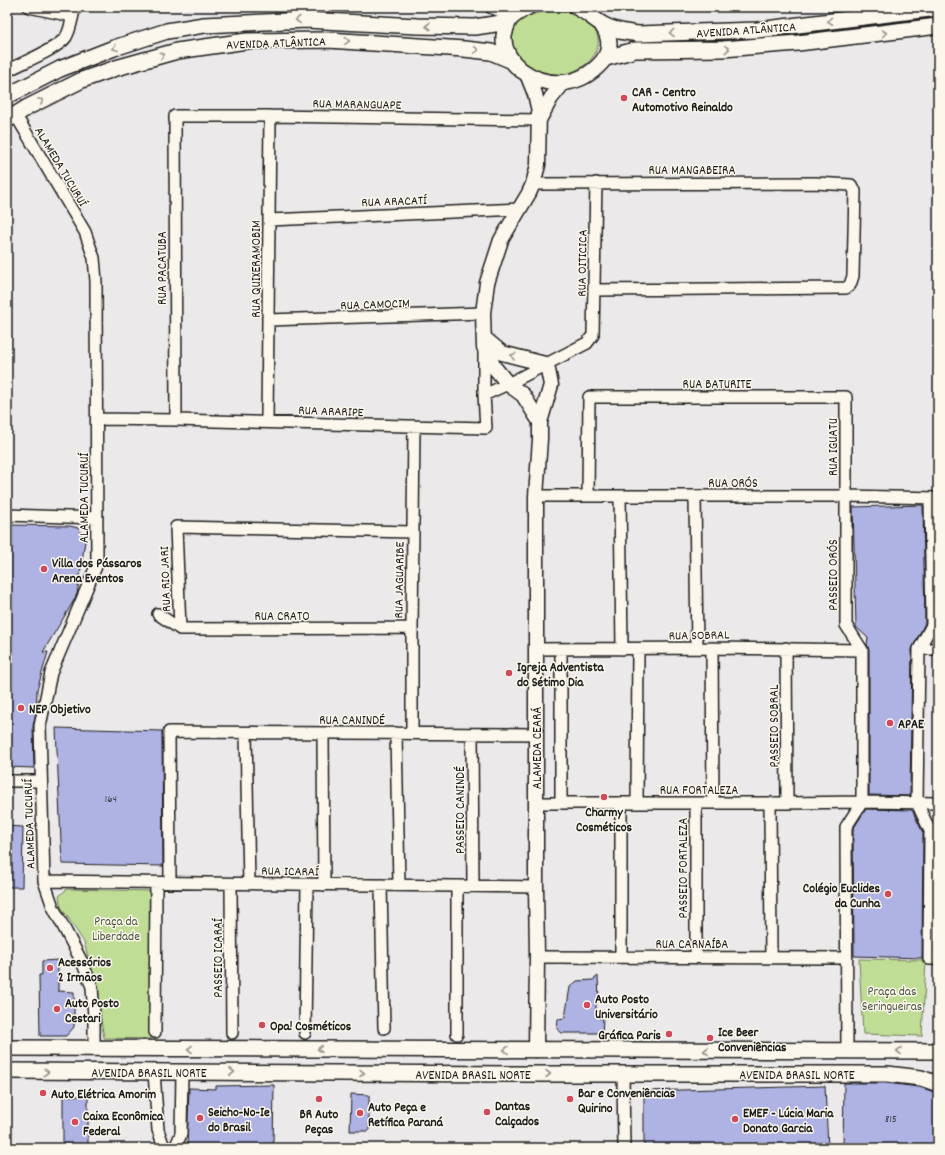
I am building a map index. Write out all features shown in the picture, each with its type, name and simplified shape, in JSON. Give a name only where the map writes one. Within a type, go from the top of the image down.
[{"type":"main road","name":"AVENIDA ATLÂNTICA","points":[[576,7],[602,25],[619,31],[638,34],[757,30],[938,8]]},
{"type":"main road","points":[[510,60],[504,41],[505,31],[513,14]]},
{"type":"main road","name":"AVENIDA ATLÂNTICA","points":[[7,96],[60,69],[114,48],[167,31],[204,25],[306,20],[417,26],[475,27],[513,14]]},
{"type":"main road","points":[[602,25],[607,32],[609,41],[609,50],[606,58]]},
{"type":"main road","name":"AVENIDA ATLÂNTICA","points":[[11,117],[82,80],[116,68],[177,51],[247,41],[328,40],[491,52],[510,60],[527,74],[536,79],[552,83],[578,79],[596,69],[606,58],[635,50],[723,49],[798,43],[938,26]]},
{"type":"main road","name":"AVENIDA BRASIL NORTE","points":[[7,1048],[938,1051]]},
{"type":"main road","name":"AVENIDA BRASIL NORTE","points":[[7,1072],[887,1074],[921,1078],[938,1084]]},
{"type":"street","points":[[7,71],[58,45],[68,33],[74,11],[29,7]]},
{"type":"street","points":[[490,7],[513,14]]},
{"type":"street","points":[[527,74],[535,94],[539,120],[538,165],[533,184],[501,240],[487,283],[483,313],[484,395],[545,364]]},
{"type":"street","points":[[539,120],[551,98],[564,82]]},
{"type":"street","name":"RUA MARANGUAPE","points":[[175,116],[539,120]]},
{"type":"street","name":"RUA PACATUBA","points":[[175,116],[176,420]]},
{"type":"street","name":"RUA QUIXERAMOBIM","points":[[267,422],[270,116]]},
{"type":"street","name":"ALAMEDA TUCURUÍ","points":[[11,117],[85,232],[94,258],[96,281],[97,564],[51,673],[40,726],[44,881],[53,907],[83,964],[92,987],[94,1049]]},
{"type":"street","name":"RUA OITICICA","points":[[545,364],[587,343],[592,335],[595,290],[596,183]]},
{"type":"street","name":"RUA MANGABEIRA","points":[[533,184],[815,183],[850,184],[855,191],[853,276],[850,285],[846,288],[595,290]]},
{"type":"street","name":"RUA ARACATÍ","points":[[269,220],[520,209]]},
{"type":"street","name":"RUA CAMOCIM","points":[[268,320],[483,313]]},
{"type":"street","points":[[484,343],[502,353],[545,364],[548,370],[550,385],[542,390],[523,395]]},
{"type":"street","points":[[484,343],[494,367],[508,384],[523,395],[540,422]]},
{"type":"street","name":"ALAMEDA CEARÁ","points":[[536,1050],[536,496],[540,422],[550,385]]},
{"type":"street","name":"RUA ARARIPE","points":[[97,419],[486,428],[484,395]]},
{"type":"street","name":"RUA BATURITE","points":[[588,496],[589,396],[846,397]]},
{"type":"street","name":"RUA IGUATU","points":[[846,397],[846,496]]},
{"type":"street","name":"RUA JAGUARIBE","points":[[412,733],[414,426]]},
{"type":"street","name":"RUA ORÓS","points":[[536,496],[846,496],[934,498]]},
{"type":"street","points":[[620,496],[622,649]]},
{"type":"street","points":[[695,496],[697,648]]},
{"type":"street","name":"PASSEIO ORÓS","points":[[846,496],[846,625],[862,650]]},
{"type":"street","points":[[934,498],[932,625],[919,649],[917,803],[930,832],[934,958]]},
{"type":"street","points":[[7,515],[98,518]]},
{"type":"street","name":"RUA RIO JARI","points":[[180,629],[176,527],[413,532]]},
{"type":"street","points":[[158,614],[180,629]]},
{"type":"street","name":"RUA CRATO","points":[[180,629],[412,628]]},
{"type":"street","points":[[712,648],[713,803]]},
{"type":"street","name":"RUA SOBRAL","points":[[536,649],[786,648],[862,650]]},
{"type":"street","name":"PASSEIO SOBRAL","points":[[786,648],[787,803]]},
{"type":"street","points":[[561,649],[561,803]]},
{"type":"street","points":[[638,649],[638,803]]},
{"type":"street","points":[[919,649],[938,649]]},
{"type":"street","points":[[847,1051],[846,827],[862,802],[862,650]]},
{"type":"street","name":"RUA CANINDÉ","points":[[170,883],[169,732],[536,734]]},
{"type":"street","points":[[246,733],[249,884]]},
{"type":"street","points":[[323,733],[324,885]]},
{"type":"street","points":[[396,733],[399,885]]},
{"type":"street","name":"PASSEIO CANINDÉ","points":[[472,734],[474,886]]},
{"type":"street","points":[[7,781],[41,780]]},
{"type":"street","name":"RUA FORTALEZA","points":[[536,803],[938,803]]},
{"type":"street","points":[[621,803],[621,957]]},
{"type":"street","name":"PASSEIO FORTALEZA","points":[[696,803],[696,957]]},
{"type":"street","points":[[770,803],[770,958]]},
{"type":"street","name":"RUA ICARAÍ","points":[[44,881],[536,887]]},
{"type":"street","points":[[155,1032],[156,883]]},
{"type":"street","name":"PASSEIO ICARAÍ","points":[[231,884],[232,1033]]},
{"type":"street","points":[[306,1033],[307,884]]},
{"type":"street","points":[[381,885],[384,1028]]},
{"type":"street","points":[[457,886],[457,1034]]},
{"type":"street","name":"RUA CARNAÍBA","points":[[537,957],[846,958]]},
{"type":"street","points":[[154,1072],[158,1130],[163,1144],[167,1148]]},
{"type":"street","points":[[175,1148],[181,1134],[182,1072]]},
{"type":"street","points":[[623,1074],[624,1148]]},
{"type":"green space","points":[[555,10],[576,15],[591,25],[597,36],[597,48],[592,58],[582,67],[569,73],[554,75],[538,73],[526,66],[510,49],[511,33],[518,22],[524,18]]},
{"type":"green space","name":"Praça da Liberdade","points":[[67,889],[151,891],[151,1039],[104,1038],[95,984],[84,942],[61,907],[59,896]]},
{"type":"green space","name":"Praça das Seringueiras","points":[[859,959],[926,960],[922,1036],[863,1034]]},
{"type":"building","name":"APAE","points":[[923,505],[925,623],[912,649],[910,796],[869,795],[869,650],[867,644],[868,638],[856,627],[853,507]]},
{"type":"building","name":"Villa dos Pássaros Arena Eventos","points":[[7,525],[70,526],[78,528],[85,541],[77,594],[43,652],[48,652],[37,690],[36,712],[33,726],[34,768],[7,767]]},
{"type":"building","points":[[56,728],[162,731],[163,866],[62,864]]},
{"type":"building","name":"Colégio Euclides da Cunha","points":[[866,809],[912,810],[923,833],[922,958],[854,956],[853,829]]},
{"type":"building","points":[[7,826],[23,827],[22,887],[7,887]]},
{"type":"building","name":"Auto Posto Cestari","points":[[58,960],[58,991],[74,992],[74,1027],[66,1036],[40,1036],[39,975],[42,975],[42,961]]},
{"type":"building","name":"Auto Posto Universitário","points":[[598,976],[599,1001],[596,1004],[596,1017],[603,1019],[602,1033],[562,1033],[557,1029],[558,1019],[565,1018],[570,987],[577,981],[593,980]]},
{"type":"building","points":[[844,1083],[886,1083],[919,1087],[938,1093],[938,1148],[843,1148]]},
{"type":"building","points":[[274,1085],[273,1148],[187,1148],[189,1088],[216,1089],[216,1086]]},
{"type":"building","name":"EMEF - Lúcia Maria Donato Garcia","points":[[825,1086],[828,1148],[644,1148],[644,1091]]},
{"type":"building","name":"Auto Peça e Retífica Paraná","points":[[351,1094],[369,1095],[369,1131],[350,1131]]},
{"type":"building","name":"Caixa Econômica Federal","points":[[63,1096],[88,1096],[88,1148],[63,1148]]},
{"type":"place","name":"CAR - Centro Automotivo Reinaldo","points":[[624,98]]},
{"type":"place","name":"Villa dos Pássaros Arena Eventos","points":[[44,569]]},
{"type":"place","name":"Igreja Adventista do Sétimo Dia","points":[[509,673]]},
{"type":"place","name":"NEP Objetivo","points":[[21,708]]},
{"type":"place","name":"APAE","points":[[890,723]]},
{"type":"place","name":"Charmy Cosméticos","points":[[604,797]]},
{"type":"place","name":"Colégio Euclides da Cunha","points":[[888,894]]},
{"type":"place","name":"Acessórios 2 Irmãos","points":[[50,968]]},
{"type":"place","name":"Auto Posto Universitário","points":[[587,1005]]},
{"type":"place","name":"Auto Posto Cestari","points":[[57,1009]]},
{"type":"place","name":"Opa! Cosméticos","points":[[262,1025]]},
{"type":"place","name":"Gráfica Paris","points":[[669,1034]]},
{"type":"place","name":"Ice Beer Conveniências","points":[[710,1038]]},
{"type":"place","name":"Auto Elétrica Amorim","points":[[43,1093]]},
{"type":"place","name":"BR Auto Peças","points":[[319,1099]]},
{"type":"place","name":"Bar e Conveniências Quirino","points":[[570,1099]]},
{"type":"place","name":"Dantas Calçados","points":[[487,1112]]},
{"type":"place","name":"Auto Peça e Retífica Paraná","points":[[360,1113]]},
{"type":"place","name":"Seicho-No-Ie do Brasil","points":[[200,1118]]},
{"type":"place","name":"EMEF - Lúcia Maria Donato Garcia","points":[[735,1119]]},
{"type":"place","name":"Caixa Econômica Federal","points":[[75,1122]]}]
